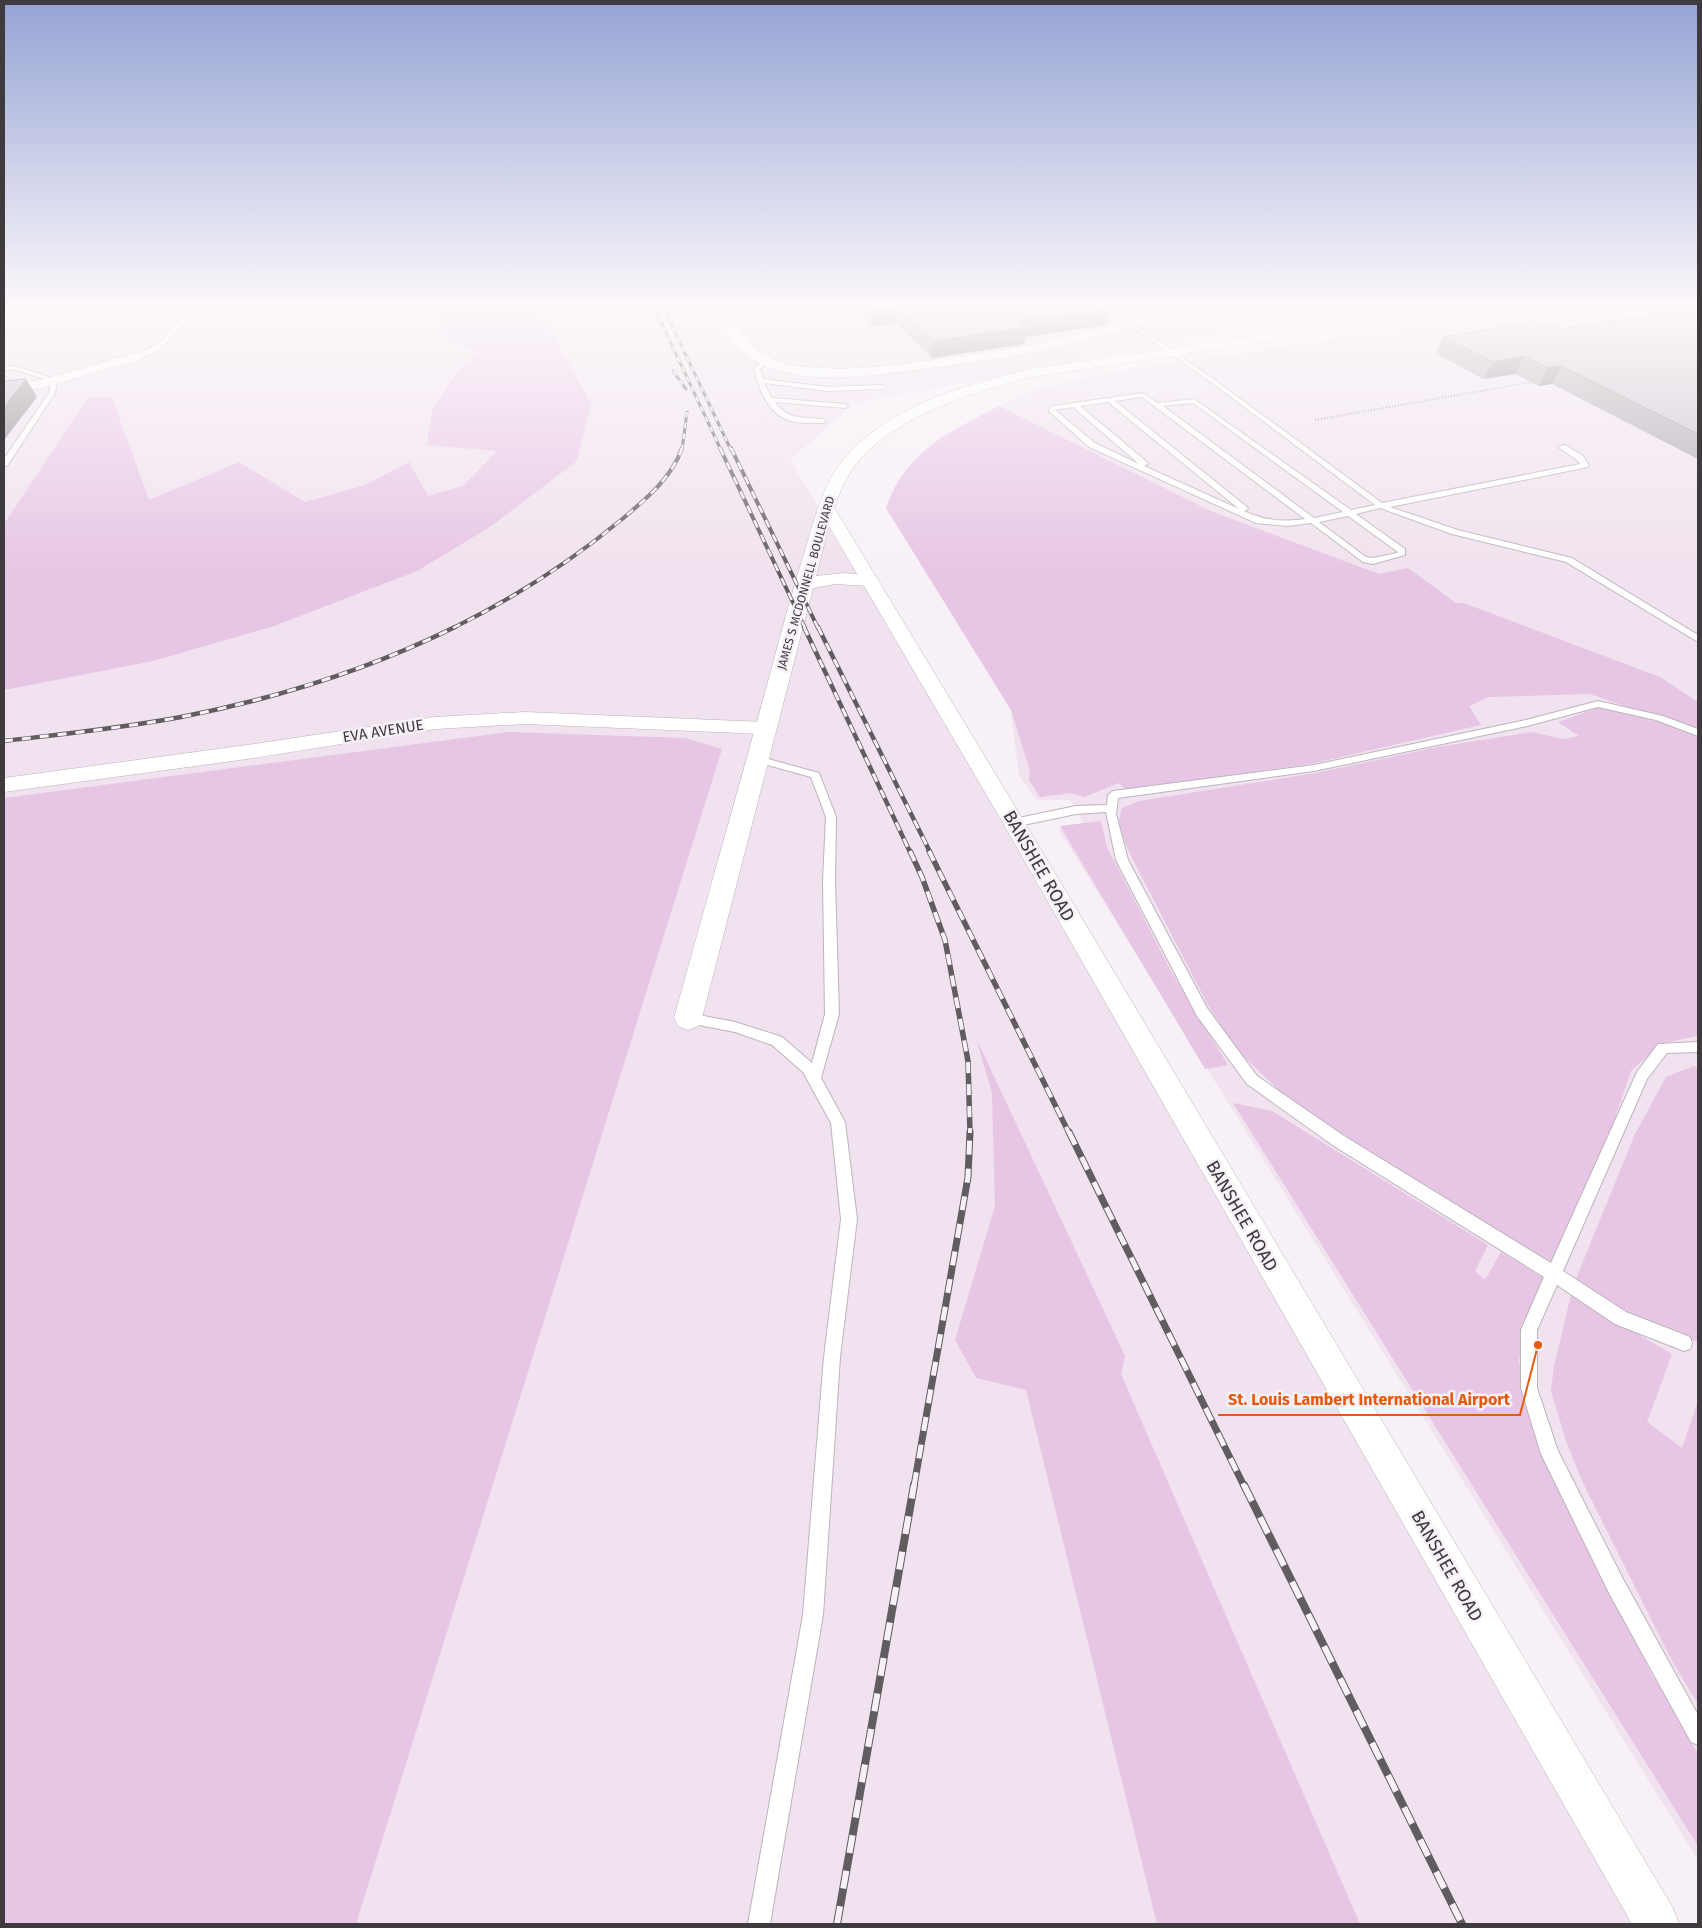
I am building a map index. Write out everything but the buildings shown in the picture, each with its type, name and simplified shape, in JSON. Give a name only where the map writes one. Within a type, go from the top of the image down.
[{"type":"main road","name":"JAMES S MCDONNELL BOULEVARD","points":[[688,1018],[804,584],[833,488],[848,464],[869,443],[901,420],[949,397]]},
{"type":"main road","points":[[804,584],[830,578],[849,577],[869,580]]},
{"type":"street","name":"BANSHEE ROAD","points":[[827,508],[1014,823],[1657,1924]]},
{"type":"street","name":"EVA AVENUE","points":[[4,785],[246,752],[435,723],[525,718],[765,728]]},
{"type":"lane","points":[[4,464],[49,397]]},
{"type":"lane","points":[[769,397],[778,412],[791,419],[823,421]]},
{"type":"lane","points":[[1126,397],[1053,408],[1051,410],[1092,445],[1259,521],[1273,524],[1290,524],[1349,513],[1585,465],[1580,458],[1562,447]]},
{"type":"lane","points":[[1146,397],[1363,559],[1373,561],[1401,555],[1402,551],[1194,401],[1188,400],[1157,405]]},
{"type":"lane","points":[[1233,397],[1381,506],[1455,532],[1569,560],[1698,640]]},
{"type":"lane","points":[[1108,399],[1259,521]]},
{"type":"lane","points":[[771,400],[845,406]]},
{"type":"lane","points":[[1074,405],[1156,474]]},
{"type":"lane","points":[[1684,1343],[1622,1318],[1339,1141],[1252,1080],[1202,1012],[1122,860],[1111,814],[1113,795],[1314,768],[1527,723],[1598,704],[1659,718],[1698,733]]},
{"type":"lane","points":[[757,759],[815,775],[831,817],[829,882],[832,1014],[814,1079]]},
{"type":"lane","points":[[1014,823],[1076,810],[1112,808]]},
{"type":"lane","points":[[688,1018],[735,1027],[777,1042],[808,1068],[838,1122],[849,1219],[832,1357],[813,1615],[759,1924]]},
{"type":"lane","points":[[1698,1047],[1663,1048],[1642,1076],[1530,1330],[1529,1388],[1550,1454],[1616,1586],[1698,1735]]},
{"type":"path","points":[[1315,420],[1446,397]]},
{"type":"shaded area","points":[[4,397],[890,397],[853,404],[790,460],[1681,1924],[4,1924]]},
{"type":"shaded area","points":[[88,397],[112,397],[149,500],[239,462],[305,502],[365,485],[409,462],[428,496],[463,486],[497,451],[427,445],[432,410],[441,397],[587,397],[591,404],[577,461],[490,527],[417,571],[274,626],[153,661],[4,690],[4,524]]},
{"type":"shaded area","points":[[1019,397],[1698,397],[1698,1860],[1059,830],[1083,823],[1070,800],[1037,800],[1019,776],[1011,710],[886,508],[916,460],[942,436]]},
{"type":"shaded area","points":[[999,406],[1211,511],[1379,574],[1408,568],[1456,603],[1464,603],[1660,677],[1698,702],[1698,731],[1590,694],[1489,697],[1469,706],[1481,725],[1310,764],[1126,790],[1119,783],[1084,797],[1071,793],[1040,797],[1029,780],[1030,771],[1011,710],[886,508],[894,488],[905,472],[931,445]]},
{"type":"shaded area","points":[[1601,707],[1662,723],[1698,736],[1698,1036],[1663,1043],[1631,1071],[1611,1130],[1553,1267],[1323,1124],[1281,1092],[1236,1049],[1209,1007],[1129,852],[1118,824],[1122,808],[1139,801],[1316,773],[1438,747],[1532,732],[1562,739],[1579,736],[1558,722]]},
{"type":"shaded area","points":[[509,732],[685,738],[722,749],[356,1924],[4,1924],[4,798]]},
{"type":"shaded area","points":[[1101,821],[1107,847],[1172,973],[1228,1065],[1205,1069],[1060,826]]},
{"type":"shaded area","points":[[976,1038],[1125,1356],[1121,1374],[1360,1924],[1157,1924],[1026,1390],[976,1378],[955,1340],[995,1206],[992,1093]]},
{"type":"shaded area","points":[[1694,1066],[1698,1069],[1698,1342],[1624,1310],[1575,1281],[1635,1134],[1666,1077]]},
{"type":"shaded area","points":[[1233,1103],[1272,1111],[1488,1245],[1475,1271],[1485,1280],[1501,1252],[1548,1281],[1522,1341],[1519,1361],[1533,1424],[1568,1509],[1650,1671],[1698,1754],[1698,1846]]},
{"type":"shaded area","points":[[1571,1295],[1672,1354],[1647,1422],[1682,1448],[1698,1401],[1698,1704],[1671,1659],[1584,1485],[1567,1444],[1551,1391],[1554,1366]]},
{"type":"railway","points":[[696,397],[721,450]]},
{"type":"railway","points":[[706,397],[731,450]]},
{"type":"railway","points":[[682,450],[687,412]]},
{"type":"railway","points":[[454,627],[498,605],[540,579],[601,536],[657,488],[672,469],[682,448]]},
{"type":"railway","points":[[720,448],[805,628]]},
{"type":"railway","points":[[731,448],[818,628]]},
{"type":"railway","points":[[4,741],[93,731],[216,710],[321,681],[389,656],[454,627]]},
{"type":"railway","points":[[804,627],[910,852]]},
{"type":"railway","points":[[818,627],[930,852]]},
{"type":"railway","points":[[910,851],[922,877],[945,940],[968,1061],[970,1132]]},
{"type":"railway","points":[[929,851],[1069,1133]]},
{"type":"railway","points":[[914,1486],[968,1177],[970,1132]]},
{"type":"railway","points":[[1069,1132],[1244,1486]]},
{"type":"railway","points":[[837,1924],[914,1485]]},
{"type":"railway","points":[[1244,1485],[1462,1924]]},
{"type":"place","name":"St. Louis Lambert International Airport","points":[[1538,1345]]}]
